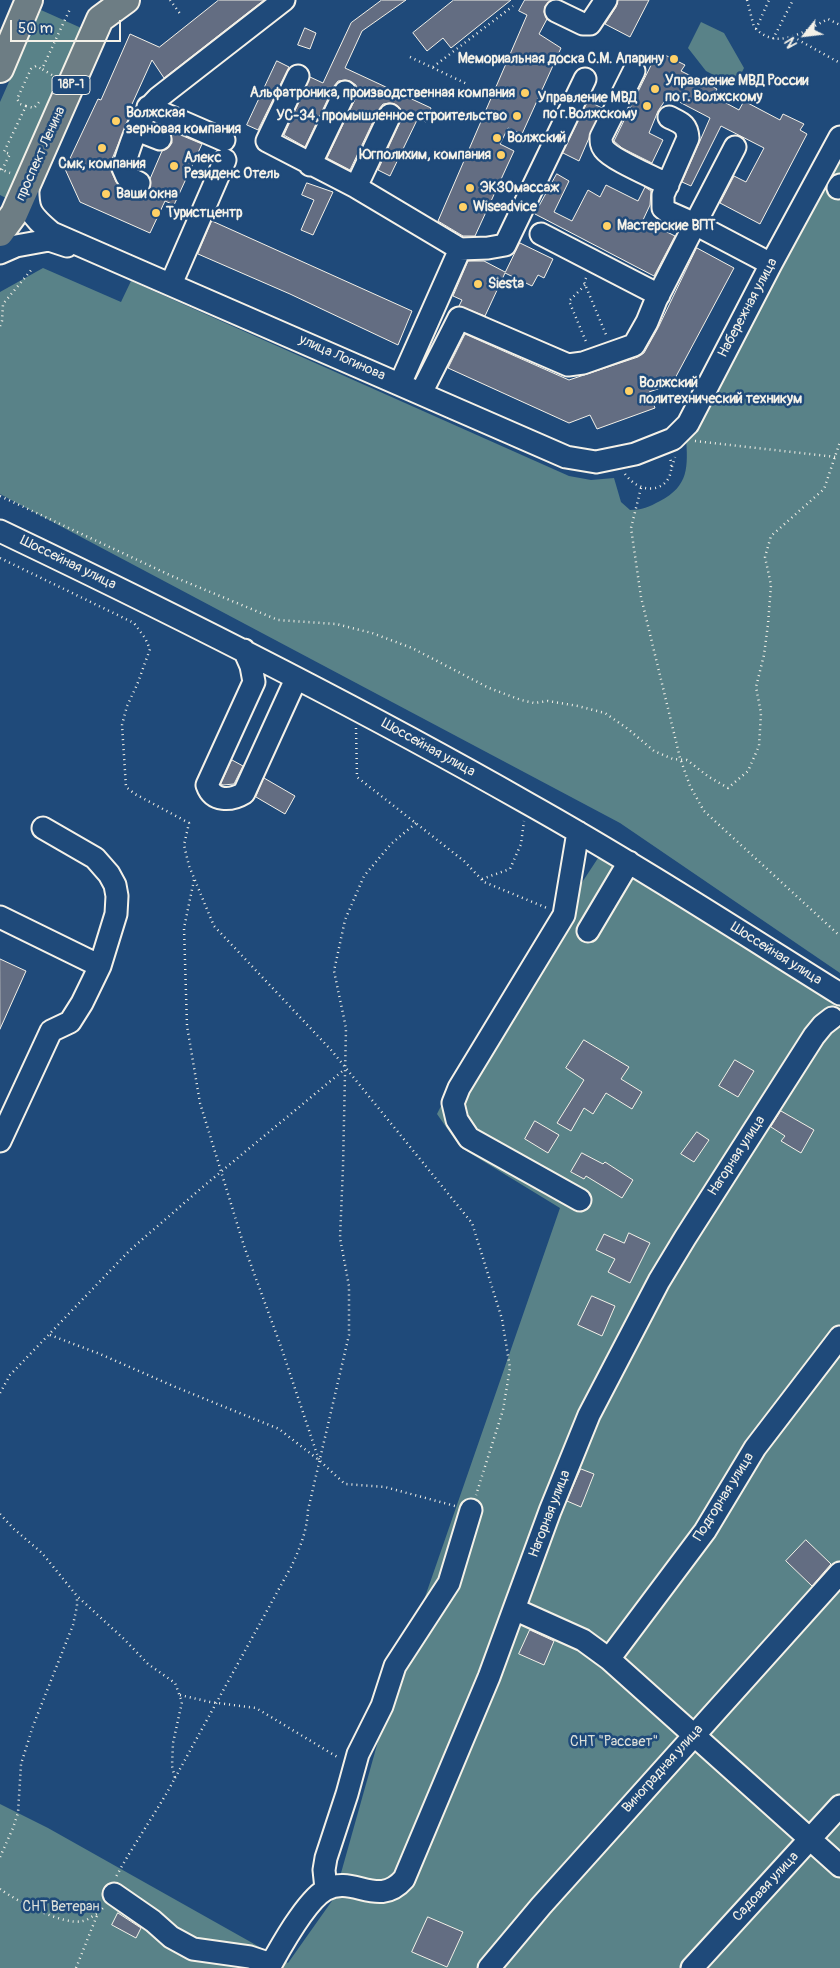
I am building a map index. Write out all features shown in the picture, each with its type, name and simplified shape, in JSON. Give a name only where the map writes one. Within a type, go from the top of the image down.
[{"type":"main road","points":[[0,68],[29,0]]},
{"type":"main road","name":"проспект Ленина","points":[[0,234],[14,214],[100,19],[126,0]]},
{"type":"street","points":[[556,11],[583,24],[590,24],[606,0]]},
{"type":"street","points":[[139,183],[128,177],[123,168],[148,107],[277,2]]},
{"type":"street","points":[[634,71],[601,137],[601,144],[614,157],[668,185]]},
{"type":"street","points":[[298,76],[266,142],[356,187],[460,249],[505,245],[585,79]]},
{"type":"street","points":[[310,165],[345,92]]},
{"type":"street","points":[[148,107],[225,150],[170,284]]},
{"type":"street","points":[[356,187],[390,115]]},
{"type":"street","points":[[669,117],[682,123],[687,129],[688,138],[663,195],[663,208],[771,264]]},
{"type":"street","points":[[137,130],[160,139]]},
{"type":"street","name":"Набережная улица","points":[[635,454],[673,439],[688,424],[771,264],[840,137]]},
{"type":"street","points":[[421,393],[459,318],[568,365],[583,363],[634,345],[648,322],[659,295],[735,147]]},
{"type":"street","name":"улица Логинова","points":[[28,181],[27,204],[33,215],[52,233],[566,457],[596,462],[635,454]]},
{"type":"street","points":[[541,234],[659,295]]},
{"type":"street","points":[[0,253],[16,246],[49,240],[90,256],[113,259]]},
{"type":"street","points":[[400,384],[460,249]]},
{"type":"street","name":"Шоссейная улица","points":[[0,531],[244,650],[526,802],[630,862],[840,994]]},
{"type":"street","points":[[244,650],[251,666],[254,682],[207,785],[209,791],[216,796],[222,799],[230,799],[244,793],[296,679]]},
{"type":"street","points":[[0,1141],[51,1032],[70,1022],[100,966],[116,914],[117,896],[115,884],[96,858],[43,828]]},
{"type":"street","points":[[578,832],[564,915],[459,1088],[453,1103],[457,1120],[469,1138],[580,1200]]},
{"type":"street","points":[[588,931],[630,862]]},
{"type":"street","points":[[0,917],[100,966]]},
{"type":"street","name":"Нагорная улица","points":[[326,1889],[346,1886],[385,1892],[398,1885],[404,1879],[489,1678],[550,1512],[589,1415],[659,1280],[685,1238],[814,1036],[823,1025],[837,1016]]},
{"type":"street","name":"Подгорная улица","points":[[609,1659],[705,1531],[755,1448],[840,1337]]},
{"type":"street","points":[[114,1894],[171,1936],[193,1949],[250,1957],[270,1966],[302,1915],[326,1889],[324,1870],[326,1858],[354,1767],[366,1735],[382,1706],[396,1666],[449,1583],[471,1510]]},
{"type":"street","name":"Виноградная улица","points":[[489,1968],[541,1906],[840,1573]]},
{"type":"street","points":[[514,1609],[583,1640],[609,1659],[695,1734],[840,1866]]},
{"type":"street","name":"Садовая улица","points":[[692,1968],[840,1806]]},
{"type":"path","points":[[170,0],[181,15]]},
{"type":"path","points":[[746,0],[756,29],[773,39],[793,38],[828,19],[840,25]]},
{"type":"path","points":[[756,29],[769,0]]},
{"type":"path","points":[[773,39],[792,0]]},
{"type":"path","points":[[433,67],[513,6]]},
{"type":"path","points":[[42,68],[70,9]]},
{"type":"path","points":[[793,38],[840,63]]},
{"type":"path","points":[[410,57],[467,84]]},
{"type":"path","points":[[41,99],[34,108],[20,104],[17,99],[31,69],[36,66],[42,68],[50,72],[52,77]]},
{"type":"path","points":[[4,152],[26,106]]},
{"type":"path","points":[[0,150],[10,154],[2,170]]},
{"type":"path","points":[[594,262],[584,282],[603,356]]},
{"type":"path","points":[[0,326],[3,304],[32,269]]},
{"type":"path","points":[[585,284],[569,301],[603,356]]},
{"type":"path","points":[[694,441],[836,458]]},
{"type":"path","points":[[836,458],[840,442]]},
{"type":"path","points":[[0,496],[174,577],[278,620],[336,624],[372,633],[412,648],[489,688],[521,700],[534,703],[548,701],[605,713],[654,751],[673,759],[687,760],[709,777],[728,788],[748,771],[759,746],[761,713],[756,687],[764,655],[768,624],[771,585],[765,557],[770,536],[824,489],[840,449]]},
{"type":"path","points":[[625,474],[631,482],[641,488],[653,489],[666,481],[670,474],[672,466],[670,456]]},
{"type":"path","points":[[641,488],[631,528],[640,589],[680,758],[690,786],[704,810],[840,936]]},
{"type":"path","points":[[0,558],[134,624],[145,638],[150,649],[127,706],[122,724],[126,786],[134,794],[190,823],[184,845],[194,880],[214,926],[332,1051],[472,1223],[502,1319],[510,1368],[503,1410],[471,1510],[385,1487],[344,1484],[320,1461],[279,1429],[50,1335]]},
{"type":"path","points":[[356,709],[357,777],[464,861],[482,879],[564,915]]},
{"type":"path","points":[[482,879],[510,869],[521,844],[526,802]]},
{"type":"path","points":[[76,1968],[98,1913],[114,1894],[112,1884],[126,1858],[161,1805],[301,1546],[307,1526],[308,1510],[348,1335],[349,1286],[340,1238],[346,1028],[334,971],[345,920],[364,876],[391,844],[416,823]]},
{"type":"path","points":[[194,880],[184,928],[187,1026],[200,1103],[244,1246],[320,1461]]},
{"type":"path","points":[[0,1393],[10,1375],[130,1250],[345,1069]]},
{"type":"path","points":[[0,1514],[42,1554],[77,1596],[148,1664],[175,1683],[182,1702],[173,1743],[172,1766],[175,1778]]},
{"type":"path","points":[[0,1857],[18,1813],[21,1764],[33,1726],[73,1625],[78,1606],[77,1596]]},
{"type":"path","points":[[180,1695],[210,1702],[256,1708],[354,1767]]},
{"type":"path","points":[[0,1889],[20,1902],[62,1920],[72,1922],[84,1921],[98,1913]]},
{"type":"green space","points":[[41,10],[88,31],[10,197],[6,198],[0,195],[0,102]]},
{"type":"green space","points":[[701,22],[724,33],[744,68],[735,86],[706,71],[688,48]]},
{"type":"green space","points":[[840,154],[840,973],[620,823],[0,494],[0,292],[43,268],[121,302],[131,281],[569,476],[591,480],[614,478],[621,502],[630,510],[649,506],[677,489],[685,475],[687,458],[686,437]]},
{"type":"green space","name":"СНТ \"Рассвет\"","points":[[602,852],[840,1001],[840,1968],[0,1968],[0,1804],[48,1828],[288,1963],[334,1898],[391,1695],[560,1208],[460,1147],[437,1114],[460,1068]]},
{"type":"building","points":[[219,0],[264,0],[164,78],[152,60],[128,113],[131,114],[109,166],[116,182],[121,188],[140,195],[146,193],[150,188],[150,179],[162,151],[172,143],[171,131],[202,144],[174,205],[165,201],[150,233],[80,202],[65,169],[98,99],[101,100],[130,34],[159,47]]},
{"type":"building","points":[[382,0],[406,0],[362,31],[345,68],[431,108],[426,122],[418,118],[390,176],[378,170],[401,120],[400,108],[395,104],[383,104],[379,109],[350,170],[327,158],[356,97],[356,85],[350,81],[338,81],[334,86],[305,147],[284,135],[310,77],[323,83],[351,23]]},
{"type":"building","points":[[454,0],[511,0],[451,48],[443,38],[427,51],[413,33]]},
{"type":"building","name":"Волжский","points":[[525,0],[551,0],[545,6],[544,12],[547,19],[539,34],[561,48],[522,134],[508,128],[500,144],[514,151],[475,236],[463,236],[438,221],[527,15],[519,11]]},
{"type":"building","points":[[618,0],[649,0],[630,37],[605,24],[616,7]]},
{"type":"building","points":[[305,28],[316,33],[310,49],[298,45]]},
{"type":"building","points":[[663,54],[685,65],[681,71],[717,89],[713,96],[739,110],[744,101],[780,120],[783,114],[804,124],[800,130],[807,134],[760,224],[720,203],[734,176],[746,182],[764,148],[721,126],[691,186],[682,182],[710,118],[668,96],[658,111],[649,133],[663,140],[652,163],[622,148],[614,141],[655,57],[660,60]]},
{"type":"building","points":[[277,61],[289,67],[258,130],[247,125]]},
{"type":"building","points":[[588,101],[602,108],[579,161],[563,153]]},
{"type":"building","name":"Мастерские ВПТ","points":[[557,174],[569,181],[554,212],[572,221],[588,190],[600,197],[606,185],[638,201],[645,187],[651,191],[650,205],[643,220],[675,236],[654,276],[535,214]]},
{"type":"building","points":[[307,183],[333,192],[313,235],[301,230],[314,200],[302,195]]},
{"type":"building","points":[[212,221],[412,311],[398,345],[290,294],[198,254]]},
{"type":"building","name":"Siesta","points":[[520,243],[553,259],[544,278],[538,275],[532,286],[505,273],[485,316],[459,306],[462,300],[453,296],[468,261],[484,261],[505,272]]},
{"type":"building","points":[[697,248],[734,268],[672,384],[649,392],[655,408],[597,429],[590,415],[569,423],[448,368],[465,334],[569,380],[638,357],[644,353],[658,328]]},
{"type":"building","points":[[232,760],[243,766],[234,784],[223,785],[221,784]]},
{"type":"building","points":[[264,778],[295,796],[285,814],[256,797]]},
{"type":"building","points":[[0,959],[26,971],[0,1029]]},
{"type":"building","points":[[584,1040],[629,1067],[621,1079],[642,1092],[632,1109],[606,1093],[593,1114],[584,1108],[571,1131],[557,1123],[584,1080],[566,1068]]},
{"type":"building","points":[[735,1060],[754,1071],[738,1097],[719,1086]]},
{"type":"building","points":[[781,1111],[814,1130],[801,1153],[781,1141],[785,1136],[771,1127]]},
{"type":"building","points":[[535,1121],[559,1135],[548,1153],[525,1139]]},
{"type":"building","points":[[697,1132],[709,1140],[694,1162],[681,1154]]},
{"type":"building","points":[[582,1153],[603,1164],[605,1162],[633,1180],[622,1198],[586,1176],[584,1179],[571,1172]]},
{"type":"building","points":[[629,1233],[650,1243],[630,1283],[608,1272],[615,1259],[596,1250],[604,1234],[624,1243]]},
{"type":"building","points":[[592,1296],[615,1306],[602,1336],[578,1325]]},
{"type":"building","points":[[581,1469],[594,1474],[581,1507],[567,1501]]},
{"type":"building","points":[[806,1540],[831,1564],[812,1586],[786,1561]]},
{"type":"building","points":[[530,1630],[554,1641],[544,1665],[519,1654]]},
{"type":"building","points":[[118,1913],[141,1928],[136,1938],[112,1925]]},
{"type":"building","points":[[428,1917],[463,1932],[447,1967],[412,1952]]},
{"type":"place","name":"Мемориальная доска С.М. Апарину","points":[[674,59]]},
{"type":"place","name":"Управление МВД России по г. Волжскому","points":[[655,89]]},
{"type":"place","name":"Альфатроника, производственная компания","points":[[525,93]]},
{"type":"place","name":"Управление МВД по г.Волжскому","points":[[647,106]]},
{"type":"place","name":"УС-34, промышленное строительство","points":[[517,116]]},
{"type":"place","name":"Волжская зерновая компания","points":[[116,121]]},
{"type":"place","name":"Волжский","points":[[497,138]]},
{"type":"place","name":"Смк, компания","points":[[102,148]]},
{"type":"place","name":"Югполихим, компания","points":[[501,155]]},
{"type":"place","name":"Алекс Резиденс Отель","points":[[174,166]]},
{"type":"place","name":"ЭКЗОмассаж","points":[[470,188]]},
{"type":"place","name":"Ваши окна","points":[[106,194]]},
{"type":"place","name":"Wiseadvice","points":[[463,207]]},
{"type":"place","name":"Туристцентр","points":[[156,213]]},
{"type":"place","name":"Мастерские ВПТ","points":[[607,226]]},
{"type":"place","name":"Siesta","points":[[478,284]]},
{"type":"place","name":"Волжский политехнический техникум","points":[[629,391]]},
{"type":"park label","name":"СНТ Ветеран","points":[[61,1907]]}]
